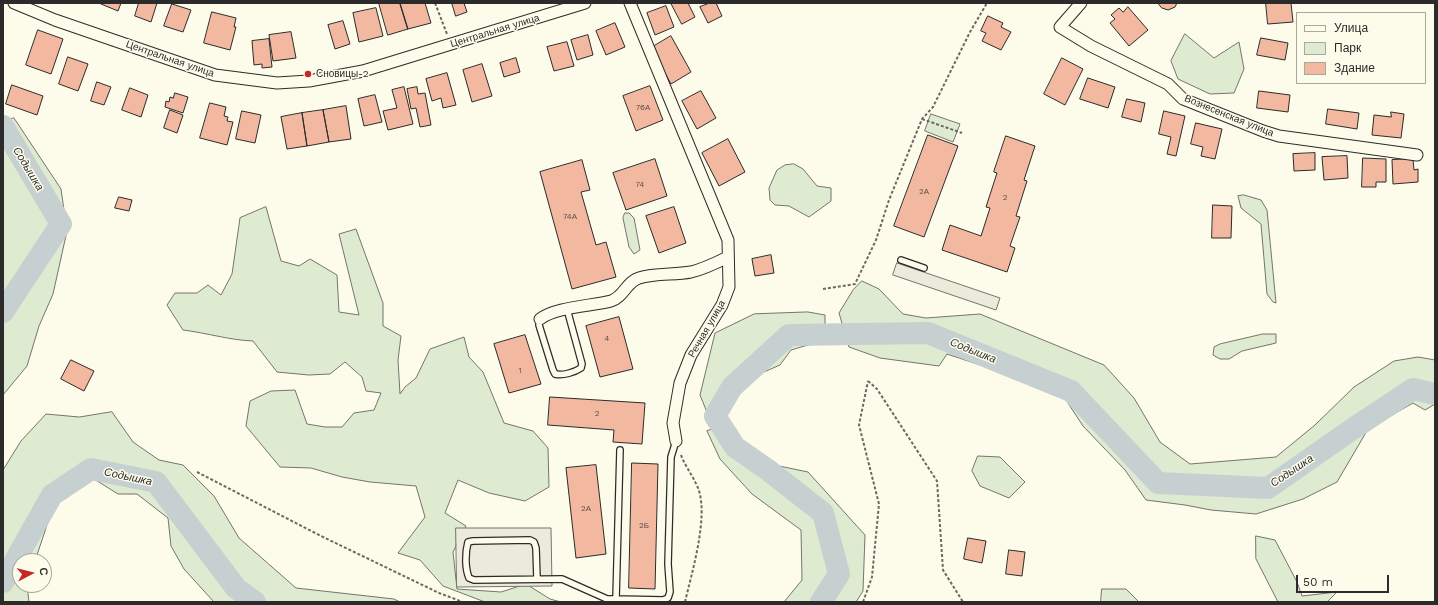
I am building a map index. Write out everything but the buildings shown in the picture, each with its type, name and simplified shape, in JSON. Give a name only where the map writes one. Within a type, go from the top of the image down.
[{"type":"street","name":"Центральная улица","points":[[14,3],[55,20],[215,75],[276,83],[309,81],[363,71],[585,3]]},
{"type":"street","name":"Речная улица","points":[[630,3],[728,240],[729,287],[722,304],[691,354],[680,382],[673,423],[676,441]]},
{"type":"street","name":"Вознесенская улица","points":[[1081,3],[1060,27],[1091,46],[1168,84],[1183,98],[1263,131],[1279,136],[1417,155]]},
{"type":"street","points":[[540,319],[544,316],[567,309],[613,300],[623,294],[629,284],[637,278],[692,272],[728,257]]},
{"type":"lane","points":[[901,260],[924,268]]},
{"type":"lane","points":[[540,319],[539,325],[555,374],[559,375],[578,370],[581,368],[582,364],[567,309]]},
{"type":"lane","points":[[537,579],[536,548],[534,542],[530,540],[516,540],[468,542],[466,548],[467,573],[469,578],[474,580],[562,580],[607,599],[663,600],[668,598],[670,592],[668,564],[671,457],[676,441]]},
{"type":"lane","points":[[616,599],[620,450]]},
{"type":"path","points":[[435,3],[450,44]]},
{"type":"path","points":[[823,289],[855,284],[876,240],[889,200],[922,120],[933,107],[966,38],[987,3]]},
{"type":"path","points":[[922,120],[962,133]]},
{"type":"path","points":[[863,602],[872,577],[879,504],[859,425],[868,381],[877,390],[937,481],[943,570],[963,602]]},
{"type":"path","points":[[676,441],[682,459],[698,488],[701,502],[701,523],[696,556],[685,602]]},
{"type":"path","points":[[198,472],[321,536],[439,593],[463,602]]},
{"type":"green space","points":[[1185,34],[1214,58],[1239,42],[1244,69],[1234,93],[1210,94],[1178,79],[1171,61]]},
{"type":"green space","points":[[931,114],[960,124],[953,142],[925,131]]},
{"type":"green space","points":[[14,118],[61,189],[67,231],[53,294],[39,326],[27,366],[3,395],[3,123]]},
{"type":"green space","points":[[794,164],[803,169],[817,186],[831,188],[831,201],[809,217],[789,206],[775,205],[770,200],[769,188],[777,170],[785,165]]},
{"type":"green space","points":[[1244,195],[1261,200],[1267,210],[1276,303],[1273,302],[1267,294],[1261,224],[1241,208],[1238,196]]},
{"type":"green space","points":[[266,207],[281,261],[299,266],[310,259],[337,275],[339,312],[359,315],[339,234],[356,229],[383,303],[383,326],[401,336],[398,360],[400,394],[405,387],[416,378],[430,349],[464,337],[469,357],[483,372],[504,423],[533,431],[548,448],[549,487],[525,501],[489,493],[458,480],[445,513],[466,526],[453,552],[457,589],[501,592],[526,584],[550,599],[561,602],[485,602],[443,586],[420,560],[398,553],[425,517],[416,486],[370,482],[342,477],[311,468],[280,467],[246,426],[250,401],[271,391],[295,390],[307,424],[325,427],[342,427],[354,413],[374,410],[381,393],[366,391],[362,377],[345,362],[330,374],[309,375],[277,372],[253,341],[183,330],[167,305],[175,293],[197,293],[208,285],[221,295],[232,274],[240,218]]},
{"type":"green space","points":[[625,213],[629,213],[634,218],[640,250],[634,254],[629,247],[623,218]]},
{"type":"green space","points":[[862,281],[879,289],[903,314],[926,318],[980,314],[1104,365],[1134,398],[1160,442],[1190,464],[1276,457],[1315,425],[1354,387],[1394,361],[1418,357],[1435,360],[1435,404],[1425,410],[1413,403],[1368,429],[1337,482],[1303,499],[1256,514],[1211,510],[1146,500],[1125,470],[1083,426],[1064,397],[1001,372],[947,354],[939,366],[880,358],[849,347],[839,313],[853,290]]},
{"type":"green space","points":[[808,312],[825,315],[825,340],[791,350],[780,365],[757,375],[709,417],[700,395],[715,333],[754,314]]},
{"type":"green space","points":[[1263,334],[1276,334],[1276,343],[1242,351],[1229,359],[1220,359],[1213,355],[1214,347],[1220,344]]},
{"type":"green space","points":[[112,412],[133,442],[159,460],[183,465],[214,496],[239,538],[296,588],[394,599],[400,602],[214,602],[184,569],[171,546],[168,518],[137,494],[118,494],[94,479],[91,469],[52,495],[48,522],[38,553],[12,553],[12,593],[28,593],[29,602],[3,602],[3,470],[21,441],[46,414],[79,417]]},
{"type":"green space","points":[[717,428],[731,456],[808,472],[865,535],[863,591],[856,602],[784,602],[802,580],[801,530],[752,494],[720,459],[707,431]]},
{"type":"green space","points":[[978,456],[1000,457],[1025,482],[1009,498],[980,486],[972,471]]},
{"type":"green space","points":[[1256,536],[1275,540],[1297,582],[1302,596],[1337,592],[1327,602],[1278,602],[1256,559]]},
{"type":"green space","points":[[1102,589],[1126,589],[1139,602],[1101,602]]},
{"type":"shaded area","points":[[897,263],[1000,298],[996,310],[893,275]]},
{"type":"shaded area","points":[[456,528],[551,528],[552,586],[457,587]]},
{"type":"waterway","name":"Содышка","points":[[3,126],[61,224],[3,312]]},
{"type":"waterway","name":"Содышка","points":[[821,602],[839,574],[823,513],[768,470],[735,447],[715,416],[732,387],[789,335],[928,333],[1071,391],[1158,483],[1268,488],[1413,389],[1435,394]]},
{"type":"waterway","name":"Содышка","points":[[3,582],[52,495],[91,469],[156,482],[236,588],[255,602]]},
{"type":"place","name":"Сновицы-2","points":[[308,74]]}]
